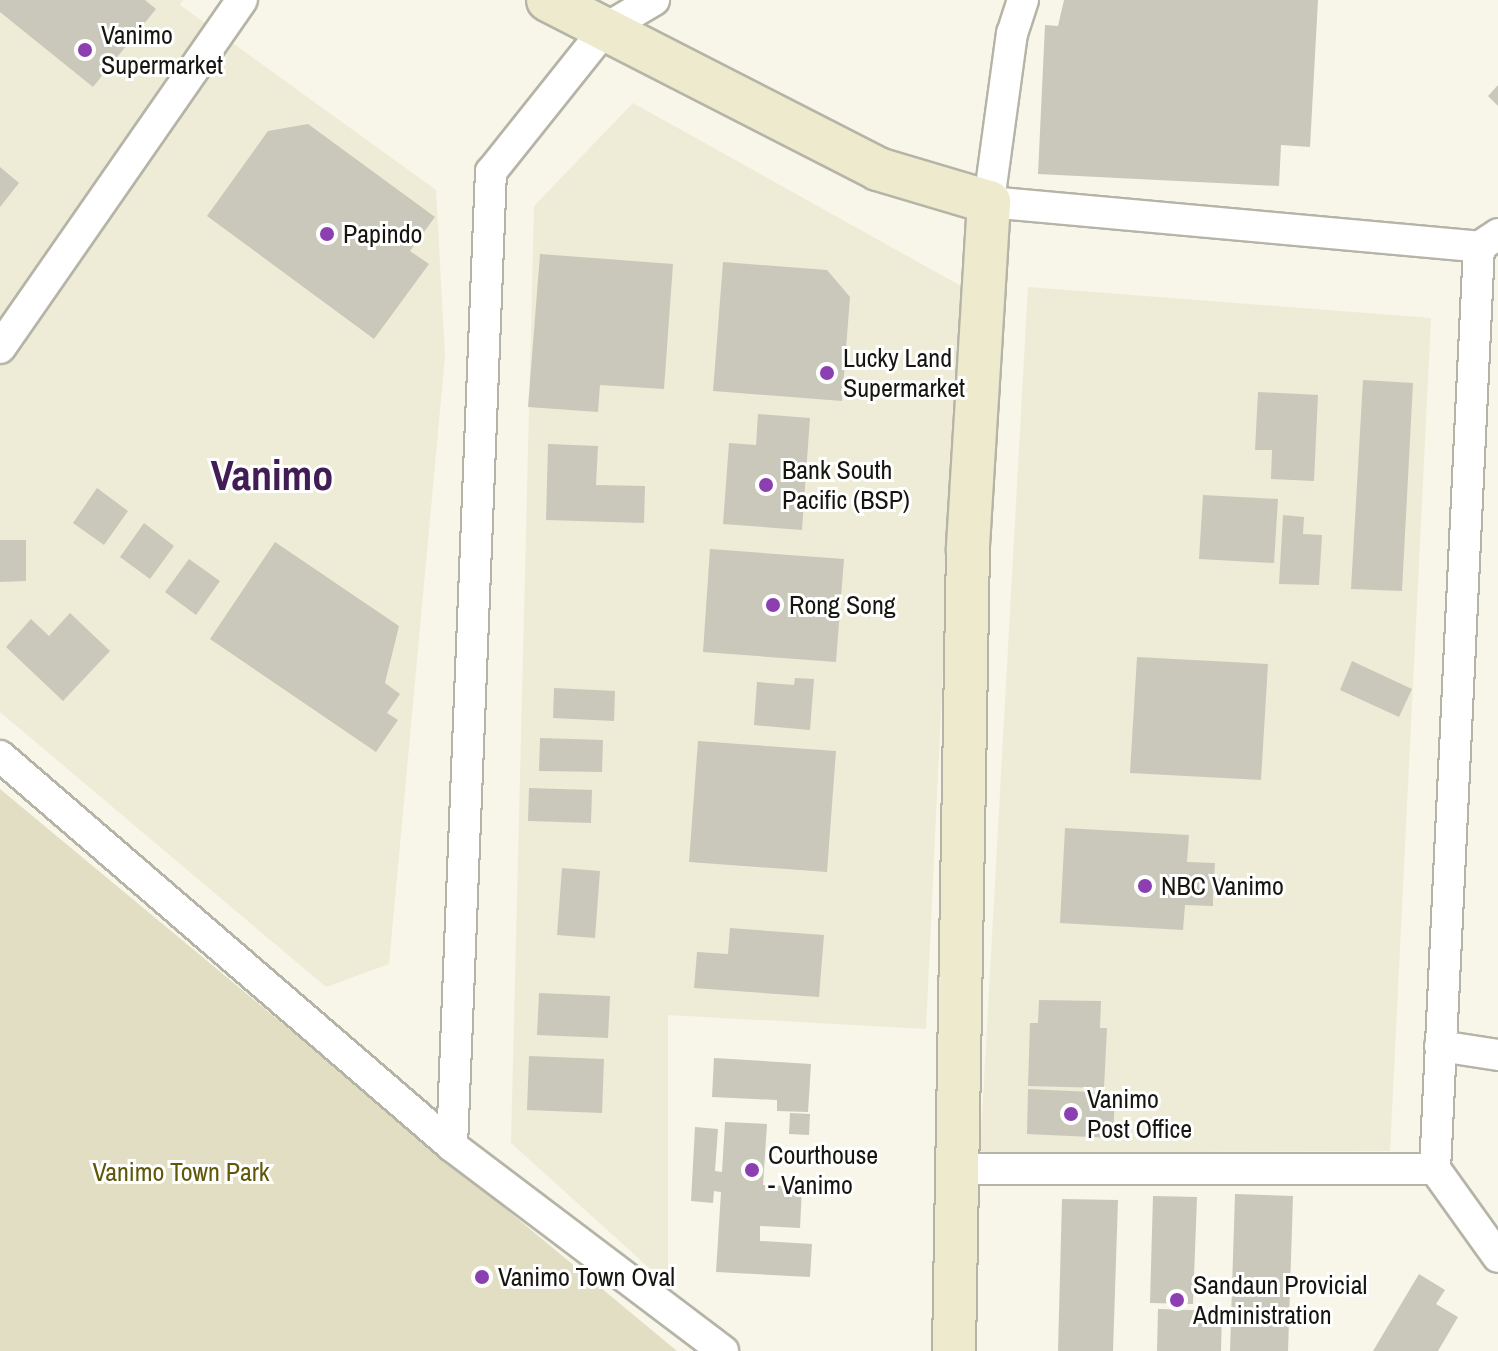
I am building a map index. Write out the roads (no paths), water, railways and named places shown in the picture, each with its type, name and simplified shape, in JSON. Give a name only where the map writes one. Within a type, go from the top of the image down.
[{"type":"street","points":[[0,348],[242,0]]},
{"type":"street","points":[[548,0],[878,169],[989,202],[1488,240],[1435,1169],[1498,1257]]},
{"type":"street","points":[[452,1146],[491,172],[605,29],[654,0]]},
{"type":"street","points":[[954,1351],[968,548],[989,202],[1012,33],[1023,0]]},
{"type":"street","points":[[0,756],[452,1146],[723,1351]]},
{"type":"street","points":[[1440,1046],[1498,1055]]},
{"type":"street","points":[[958,1169],[1435,1169]]},
{"type":"place","name":"Vanimo Supermarket","points":[[85,50]]},
{"type":"place","name":"Papindo","points":[[327,234]]},
{"type":"place","name":"Lucky Land Supermarket","points":[[827,373]]},
{"type":"place","name":"Bank South Pacific (BSP)","points":[[766,485]]},
{"type":"place","name":"Rong Song","points":[[773,605]]},
{"type":"place","name":"NBC Vanimo","points":[[1145,886]]},
{"type":"place","name":"Vanimo Post Office","points":[[1071,1114]]},
{"type":"place","name":"Courthouse - Vanimo","points":[[752,1170]]},
{"type":"place","name":"Vanimo Town Oval","points":[[482,1277]]},
{"type":"place","name":"Sandaun Provicial Administration","points":[[1177,1300]]},
{"type":"district","name":"Vanimo","points":[[272,475]]},
{"type":"park label","name":"Vanimo Town Park","points":[[181,1172]]}]
